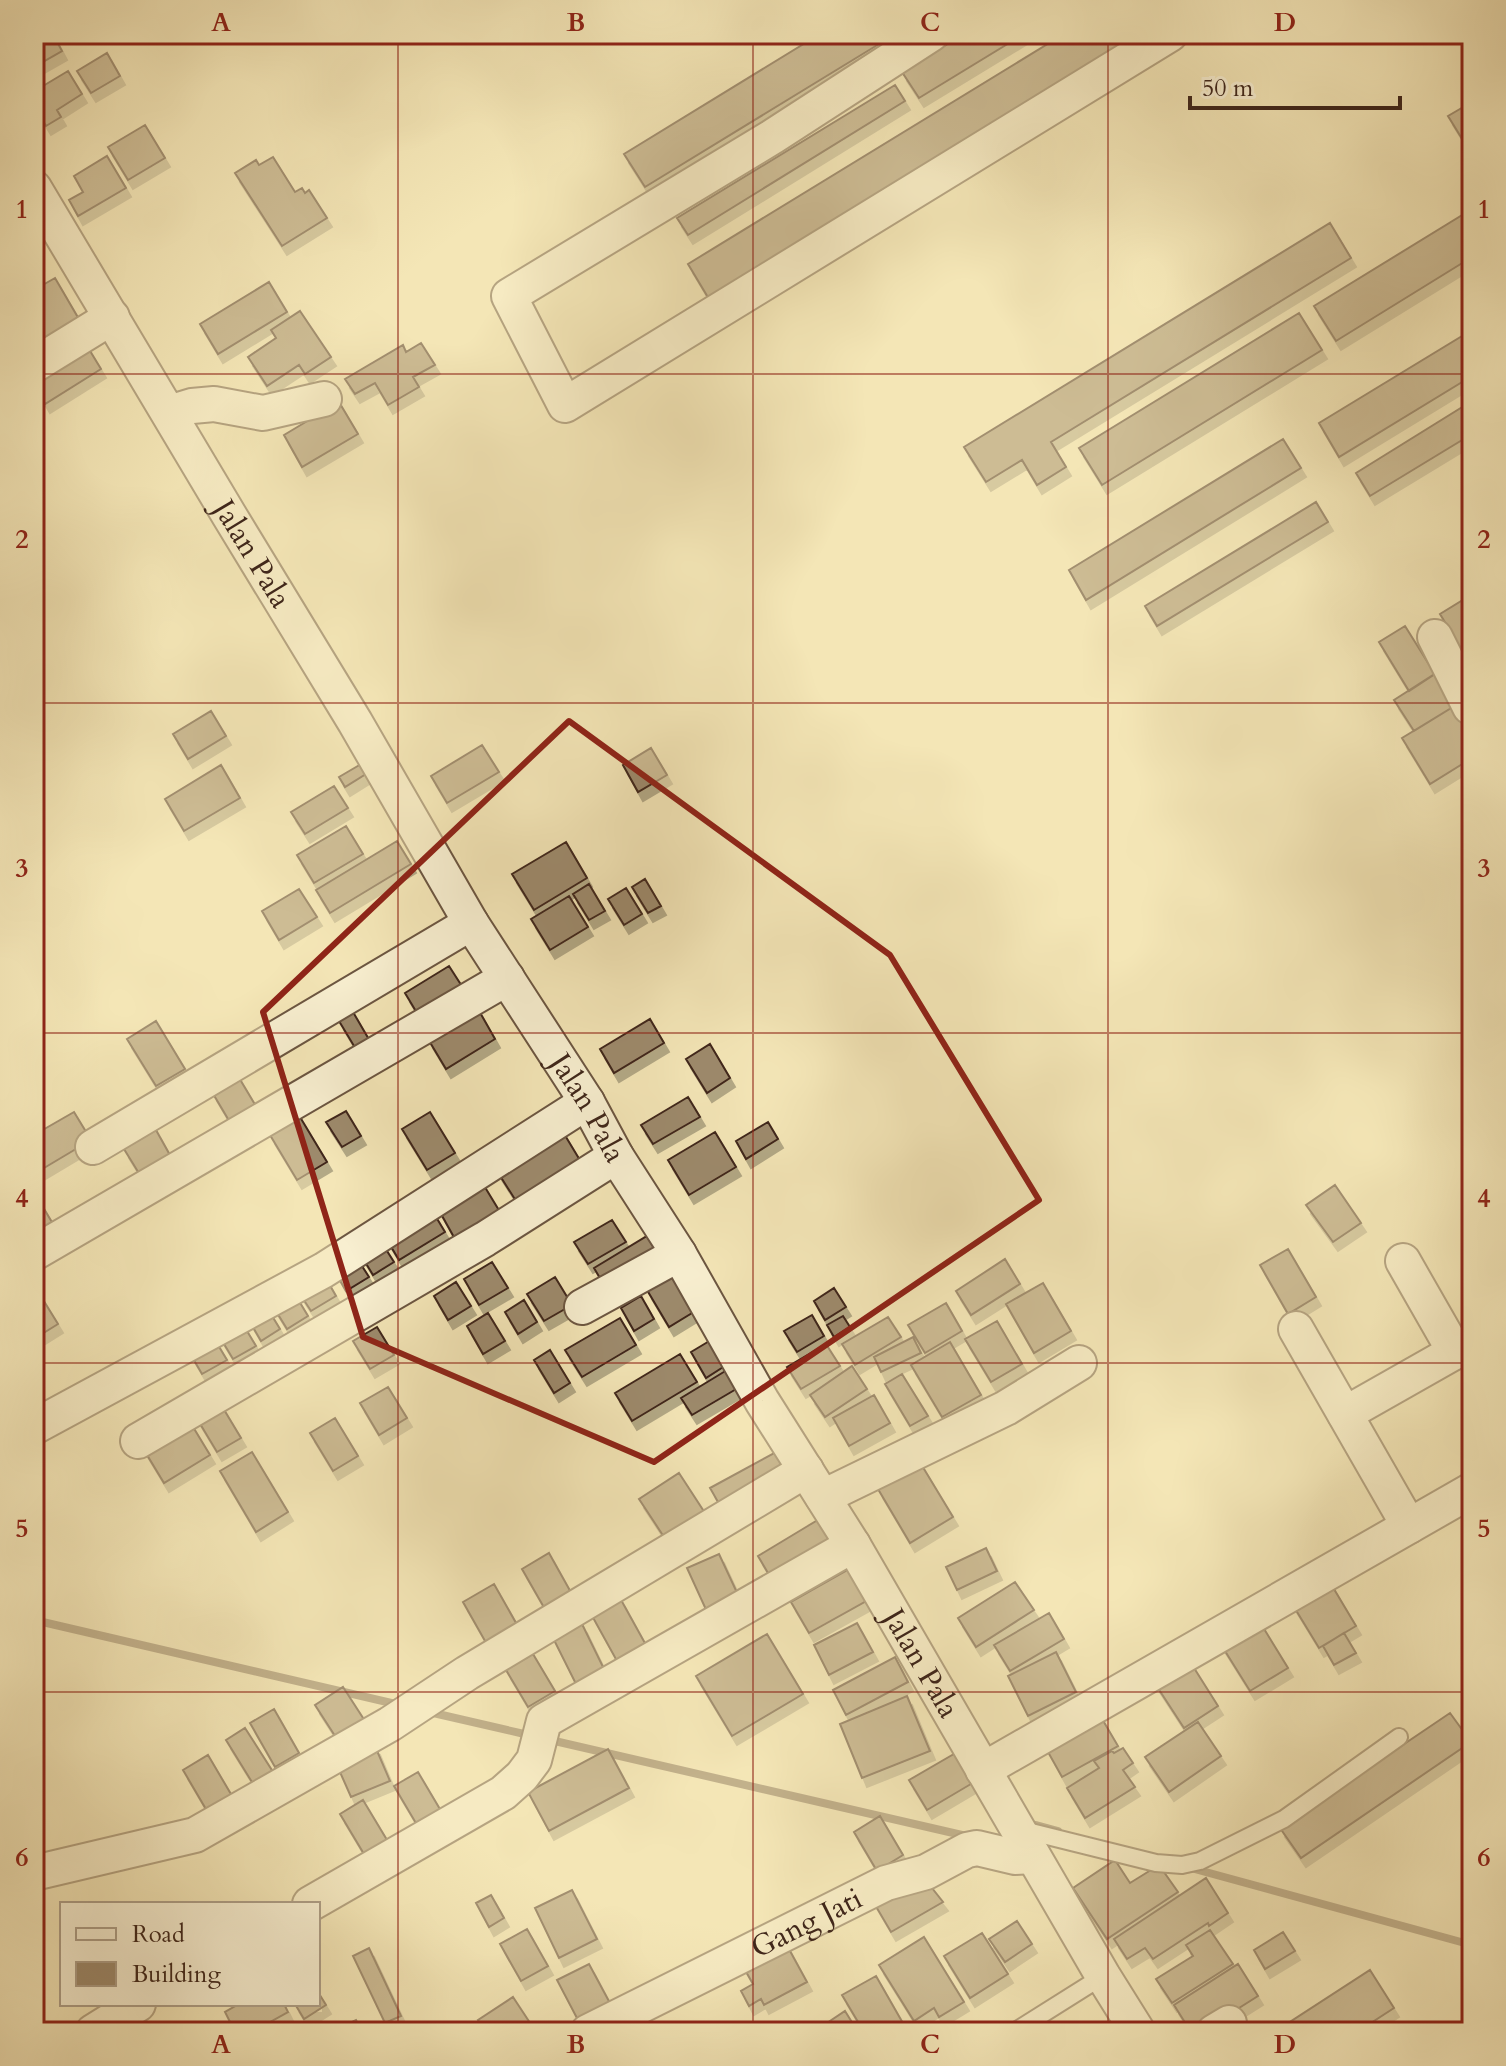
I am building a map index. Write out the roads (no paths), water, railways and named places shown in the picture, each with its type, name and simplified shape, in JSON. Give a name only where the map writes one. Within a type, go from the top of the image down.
[{"type":"street","points":[[931,34],[768,130],[509,296],[565,405],[1170,34]]},
{"type":"street","name":"Jalan Pala","points":[[34,188],[355,722],[471,923],[587,1102],[616,1156],[679,1254],[762,1401],[853,1545],[1138,2032]]},
{"type":"street","points":[[34,365],[112,317]]},
{"type":"street","points":[[169,413],[214,404],[263,413],[324,399]]},
{"type":"street","points":[[1435,637],[1471,708]]},
{"type":"street","points":[[93,1147],[471,923]]},
{"type":"street","points":[[34,1253],[507,978]]},
{"type":"street","points":[[34,1427],[324,1270],[587,1102]]},
{"type":"street","points":[[138,1441],[485,1239],[616,1156]]},
{"type":"street","points":[[582,1307],[679,1254]]},
{"type":"street","points":[[1345,1414],[1464,1347],[1403,1261]]},
{"type":"street","points":[[1296,1329],[1409,1526]]},
{"type":"street","points":[[34,1873],[195,1835],[390,1724],[467,1673],[814,1483],[1006,1408],[1079,1363]]},
{"type":"street","points":[[983,1770],[1472,1490]]},
{"type":"street","points":[[313,1902],[503,1793],[534,1760],[544,1721],[853,1545]]},
{"type":"street","name":"Gang Jati","points":[[588,2032],[886,1883],[926,1872],[967,1850],[977,1848],[1015,1857],[1025,1842]]},
{"type":"street","points":[[93,2032],[135,2006]]},
{"type":"lane","points":[[1025,1842],[1156,1863],[1182,1865],[1200,1861],[1284,1819],[1399,1737]]},
{"type":"lane","points":[[1014,2032],[1103,1976]]},
{"type":"waterway","points":[[34,1620],[400,1705]]},
{"type":"waterway","points":[[429,1712],[533,1736]]},
{"type":"waterway","points":[[546,1739],[962,1835]]},
{"type":"waterway","points":[[1036,1825],[1058,1831]]},
{"type":"waterway","points":[[1191,1868],[1472,1945]]}]
